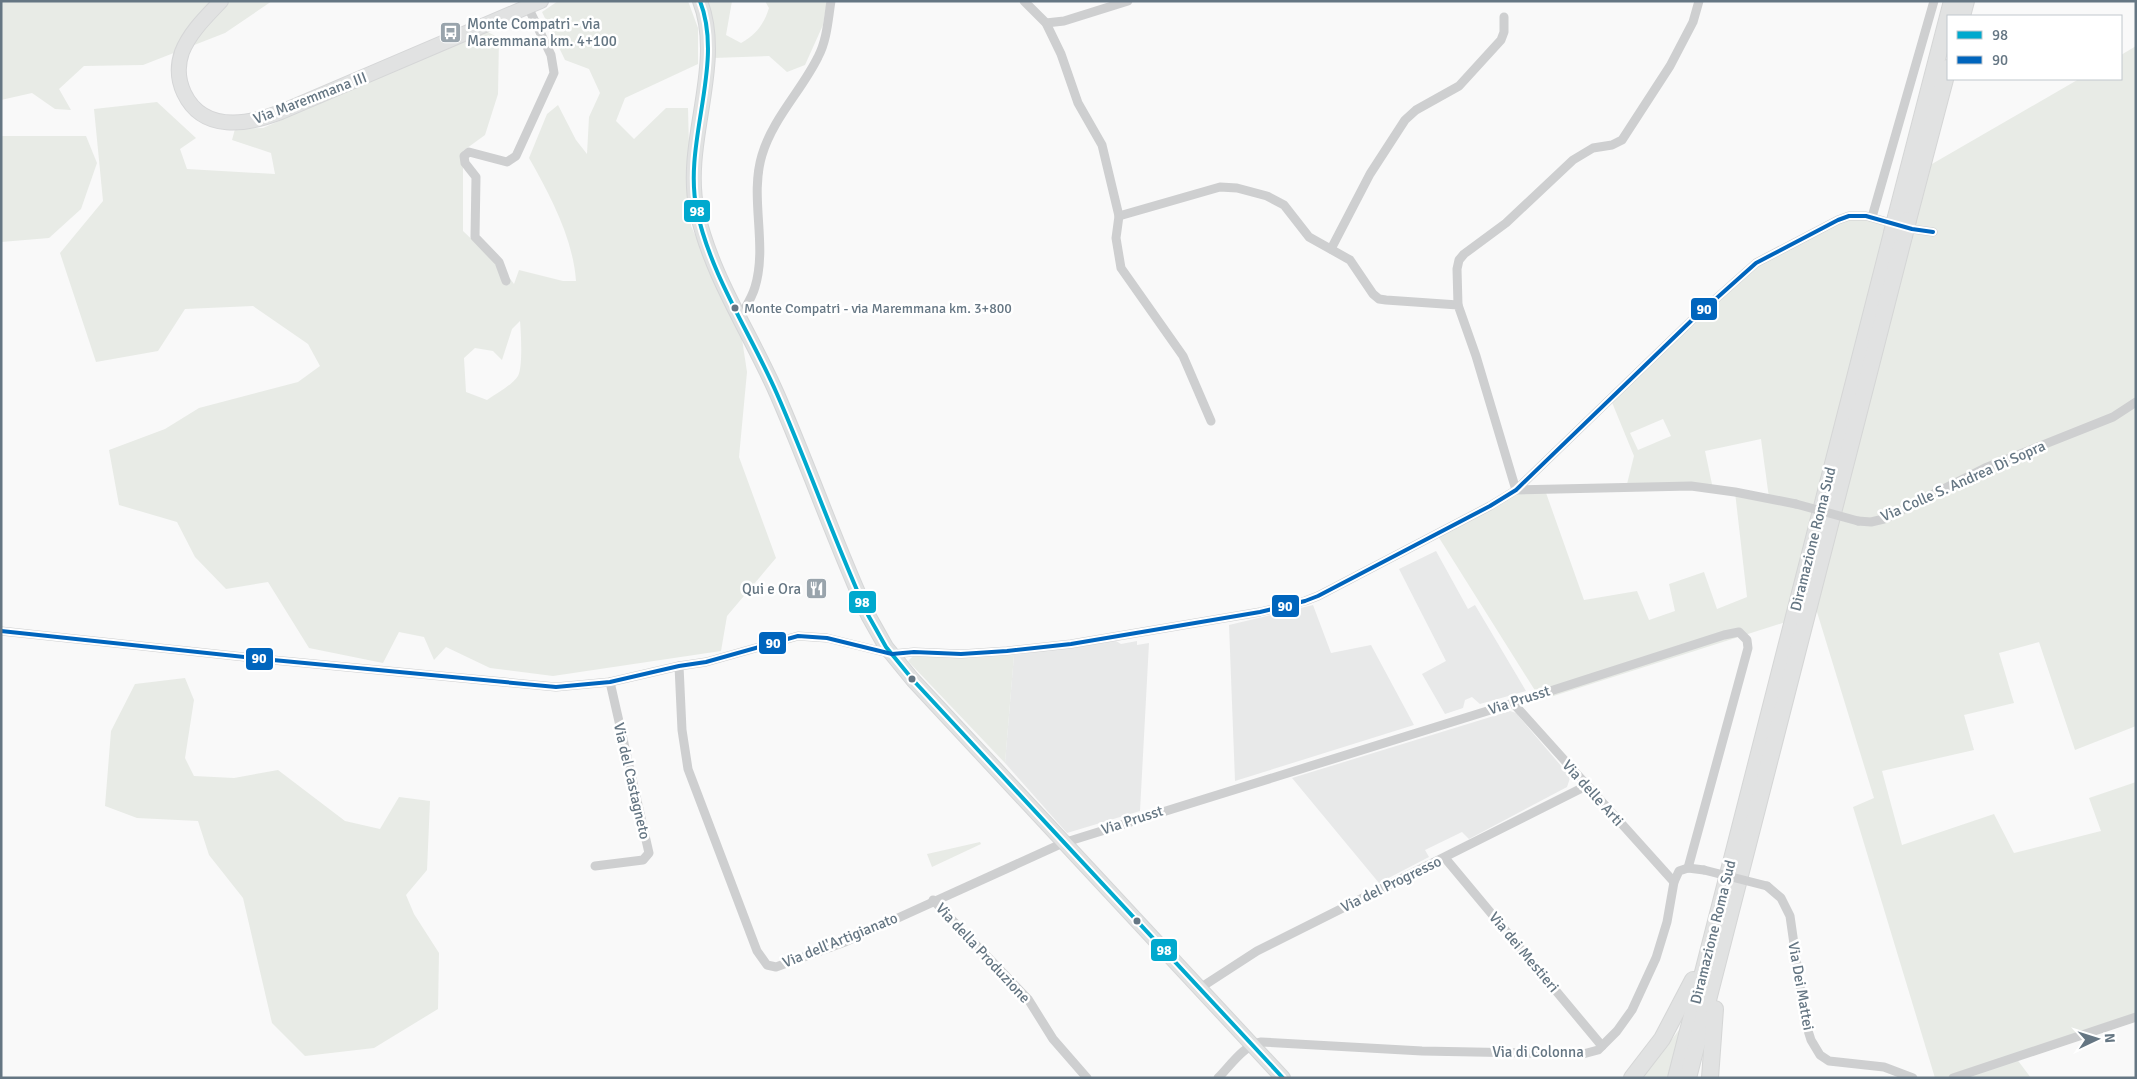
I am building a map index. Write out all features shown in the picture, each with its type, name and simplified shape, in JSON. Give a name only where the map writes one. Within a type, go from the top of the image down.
[{"type":"highway","name":"Diramazione Roma Sud","points":[[1949,15],[1952,1]]},
{"type":"highway","points":[[1962,15],[1966,1]]},
{"type":"highway","name":"Diramazione Roma Sud","points":[[1676,1078],[1713,957],[1900,227],[1947,23]]},
{"type":"highway","name":"Diramazione Roma Sud","points":[[1900,227],[1947,71]]},
{"type":"highway","name":"Diramazione Roma Sud","points":[[1688,1078],[1713,957]]},
{"type":"highway","points":[[1632,1078],[1655,1050],[1713,957]]},
{"type":"highway","points":[[1710,1078],[1712,1040],[1720,981],[1713,957]]},
{"type":"main road","name":"Via Maremmana III","points":[[221,1],[189,37],[182,54],[179,76],[185,95],[200,113],[216,122],[235,123],[259,120],[281,112],[541,1]]},
{"type":"main road","points":[[700,1],[706,22],[707,56],[694,157],[695,197],[704,235],[776,393],[874,627],[892,654],[913,680],[1283,1078]]},
{"type":"street","points":[[740,317],[753,293],[758,275],[757,188],[762,154],[783,112],[819,56],[825,40],[831,1]]},
{"type":"street","points":[[1024,1],[1046,23],[1063,61],[1078,104],[1102,145],[1119,216],[1116,238],[1121,268],[1183,356],[1211,421]]},
{"type":"street","points":[[1046,23],[1064,21],[1128,1]]},
{"type":"street","points":[[1516,490],[1476,356],[1458,305],[1457,269],[1462,257],[1506,222],[1573,160],[1592,148],[1616,144],[1622,140],[1670,66],[1693,22],[1699,1]]},
{"type":"street","points":[[1872,217],[1934,1]]},
{"type":"street","points":[[506,281],[499,262],[475,238],[476,177],[465,163],[464,156],[470,152],[507,162],[516,156],[554,73],[551,55],[528,7]]},
{"type":"street","points":[[1331,249],[1373,170],[1405,120],[1416,110],[1446,95],[1465,81],[1501,40],[1504,32],[1504,17]]},
{"type":"street","points":[[1119,216],[1212,188],[1233,187],[1267,196],[1282,203],[1310,237],[1350,260],[1370,290],[1379,299],[1458,305]]},
{"type":"street","points":[[1,631],[556,687],[610,682],[706,662],[798,636],[826,638],[892,654],[914,652],[961,654],[1066,645],[1233,617],[1292,604],[1318,596],[1490,506],[1516,490],[1691,321],[1744,272],[1765,257],[1838,220],[1855,215],[1872,217],[1912,229],[1933,232]]},
{"type":"street","name":"Via Colle S. Andrea Di Sopra","points":[[1516,490],[1691,486],[1735,492],[1796,504],[1858,521],[1871,522],[1884,519],[1985,468],[2113,416],[2136,402]]},
{"type":"street","name":"Via Prusst","points":[[1063,843],[1735,632],[1744,635],[1748,648],[1688,868]]},
{"type":"street","name":"Via dell'Artigianato","points":[[680,666],[684,753],[688,769],[756,951],[767,965],[776,967],[845,942],[933,900],[1063,843]]},
{"type":"street","name":"Via del Castagneto","points":[[594,866],[643,860],[649,853],[610,682]]},
{"type":"street","name":"Via delle Arti","points":[[1513,703],[1674,882]]},
{"type":"street","name":"Via del Progresso","points":[[1200,988],[1257,951],[1586,786]]},
{"type":"street","name":"Via dei Mestieri","points":[[1445,858],[1602,1046]]},
{"type":"street","points":[[1674,882],[1679,871],[1688,868]]},
{"type":"street","name":"Via Dei Mattei","points":[[1688,868],[1704,870],[1767,886],[1781,898],[1790,916],[1805,1021],[1811,1040],[1820,1055],[1830,1061],[1884,1067],[1913,1078]]},
{"type":"street","name":"Via di Colonna","points":[[1252,1044],[1264,1041],[1422,1052],[1583,1054],[1598,1050],[1632,1010],[1656,958],[1667,922],[1674,882]]},
{"type":"street","name":"Via della Produzione","points":[[933,900],[1028,998],[1053,1038],[1087,1078]]},
{"type":"street","points":[[1953,1078],[2136,1017]]},
{"type":"street","points":[[1218,1078],[1252,1044]]},
{"type":"shaded area","points":[[1,1],[272,1],[225,33],[143,65],[84,66],[59,89],[71,110],[55,109],[32,93],[1,100]]},
{"type":"shaded area","points":[[558,1],[688,1],[698,28],[698,64],[625,98],[616,121],[634,139],[666,108],[688,108],[691,226],[742,339],[747,372],[739,457],[776,558],[727,616],[721,651],[553,676],[490,668],[446,647],[434,660],[424,637],[399,632],[383,663],[309,648],[268,582],[226,589],[195,557],[177,522],[119,505],[109,450],[165,429],[199,408],[298,382],[320,366],[308,344],[253,306],[185,309],[158,351],[96,362],[60,253],[103,201],[94,109],[157,102],[196,138],[180,149],[187,169],[275,174],[271,153],[232,140],[235,129],[263,128],[486,31],[499,38],[498,94],[485,135],[463,151],[463,231],[502,268],[514,284],[519,270],[563,281],[576,281],[570,249],[559,217],[529,158],[547,114],[558,105],[576,140],[587,154],[589,117],[600,93],[589,69],[565,60],[542,12]],"holes":[[[520,321],[521,365],[520,372],[515,380],[487,400],[466,392],[464,358],[475,348],[493,351],[502,360],[512,329]]]},
{"type":"shaded area","points":[[707,1],[732,1],[726,35],[741,43],[755,33],[765,19],[769,8],[765,1],[827,1],[823,25],[805,65],[787,72],[769,56],[713,58],[711,14]]},
{"type":"shaded area","points":[[2136,46],[2136,726],[2075,750],[2039,642],[1999,653],[2014,703],[1964,715],[1974,750],[1882,771],[1902,845],[1994,814],[2014,853],[2101,831],[2089,798],[2136,782],[2136,1018],[2016,1058],[2031,1078],[1935,1078],[1853,807],[1874,798],[1817,612],[1541,700],[1436,533],[1516,490],[1545,490],[1584,600],[1637,591],[1649,620],[1675,611],[1669,584],[1704,572],[1717,609],[1747,597],[1735,492],[1769,498],[1761,439],[1705,451],[1713,489],[1626,488],[1634,456],[1611,400],[1744,272],[1838,220],[1896,217],[1906,179],[2077,80],[2122,80],[2122,54]],"holes":[[[1663,419],[1671,436],[1638,450],[1630,433]]]},
{"type":"shaded area","points":[[1,136],[86,136],[97,163],[81,209],[49,238],[1,242]]},
{"type":"shaded area","points":[[1436,551],[1468,609],[1475,605],[1526,691],[1480,704],[1472,697],[1465,700],[1463,708],[1445,714],[1422,674],[1446,661],[1399,569]]},
{"type":"shaded area","points":[[1313,605],[1331,653],[1371,645],[1414,725],[1235,781],[1229,625]]},
{"type":"shaded area","points":[[1116,641],[1121,644],[1137,641],[1137,645],[1149,643],[1140,811],[1067,833],[1005,763],[1014,655]]},
{"type":"shaded area","points":[[1014,655],[1005,763],[908,661],[913,656],[970,658]]},
{"type":"shaded area","points":[[185,678],[194,700],[185,758],[194,776],[234,778],[278,770],[345,821],[380,829],[399,797],[430,801],[427,870],[406,895],[414,914],[439,953],[438,1009],[374,1048],[305,1056],[272,1023],[243,898],[209,855],[198,821],[137,818],[105,806],[111,731],[135,684]]},
{"type":"shaded area","points":[[1510,711],[1516,713],[1568,774],[1570,778],[1567,787],[1469,839],[1462,832],[1425,850],[1429,857],[1379,883],[1292,778]]},
{"type":"shaded area","points":[[980,842],[981,844],[932,867],[927,854]]},
{"type":"shaded area","points":[[1679,1030],[1680,1033],[1667,1078],[1642,1078]]},
{"type":"transit line","name":"98","points":[[700,1],[706,26],[708,51],[695,158],[694,185],[697,211],[703,235],[732,304],[777,394],[868,615],[886,647],[913,680],[1283,1078]]},
{"type":"transit line","name":"90","points":[[1,631],[273,660],[556,687],[610,682],[679,666],[706,662],[798,636],[827,638],[892,654],[914,652],[961,654],[1071,644],[1260,612],[1318,596],[1490,506],[1516,490],[1691,321],[1756,263],[1849,216],[1866,216],[1912,229],[1933,232]]},
{"type":"place","name":"Monte Compatri - via Maremmana km. 4+100","points":[[451,33]]},
{"type":"place","name":"Monte Compatri - via Maremmana km. 3+800","points":[[735,308]]},
{"type":"place","name":"Qui e Ora","points":[[817,589]]}]
